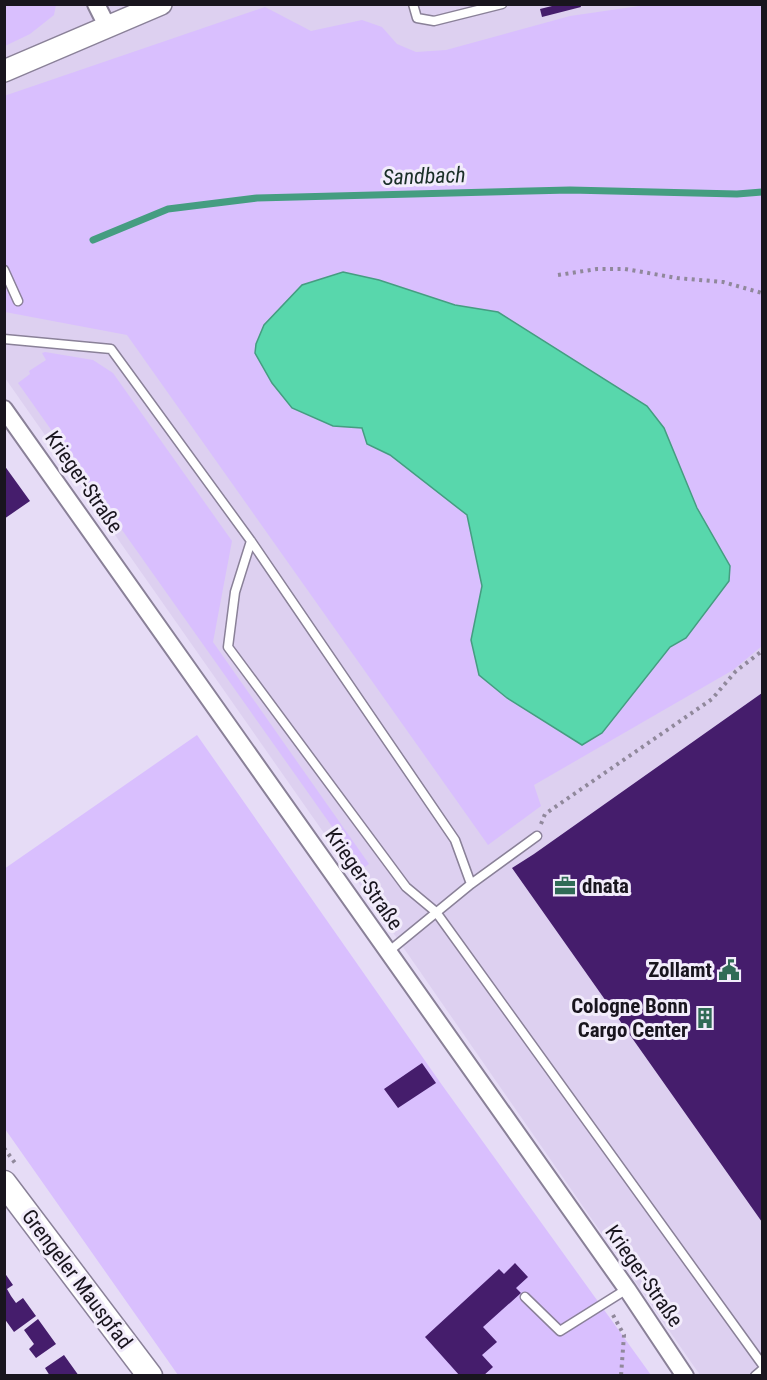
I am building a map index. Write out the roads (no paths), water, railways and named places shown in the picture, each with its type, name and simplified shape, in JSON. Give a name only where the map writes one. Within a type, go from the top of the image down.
[{"type":"main road","name":"Grengeler Mauspfad","points":[[4,1183],[150,1376]]},
{"type":"street","points":[[96,4],[108,28]]},
{"type":"street","points":[[4,71],[161,4]]},
{"type":"street","name":"Krieger-Straße","points":[[4,409],[627,1289],[686,1376]]},
{"type":"lane","points":[[413,4],[417,18],[434,21],[502,4]]},
{"type":"lane","points":[[4,270],[18,301]]},
{"type":"lane","points":[[4,339],[111,349],[250,541],[455,840],[471,884]]},
{"type":"lane","points":[[250,541],[235,592],[228,647],[406,887],[436,912],[762,1365]]},
{"type":"lane","points":[[388,952],[471,884],[537,836]]},
{"type":"lane","points":[[525,1297],[560,1331],[627,1289]]},
{"type":"lane","points":[[755,1376],[762,1370]]},
{"type":"waterway","name":"Sandbach","points":[[93,240],[168,209],[257,198],[570,190],[737,194],[762,192]]},
{"type":"place","name":"dnata","points":[[565,886]]},
{"type":"place","name":"Zollamt","points":[[729,970]]},
{"type":"place","name":"Cologne Bonn Cargo Center","points":[[705,1018]]}]
